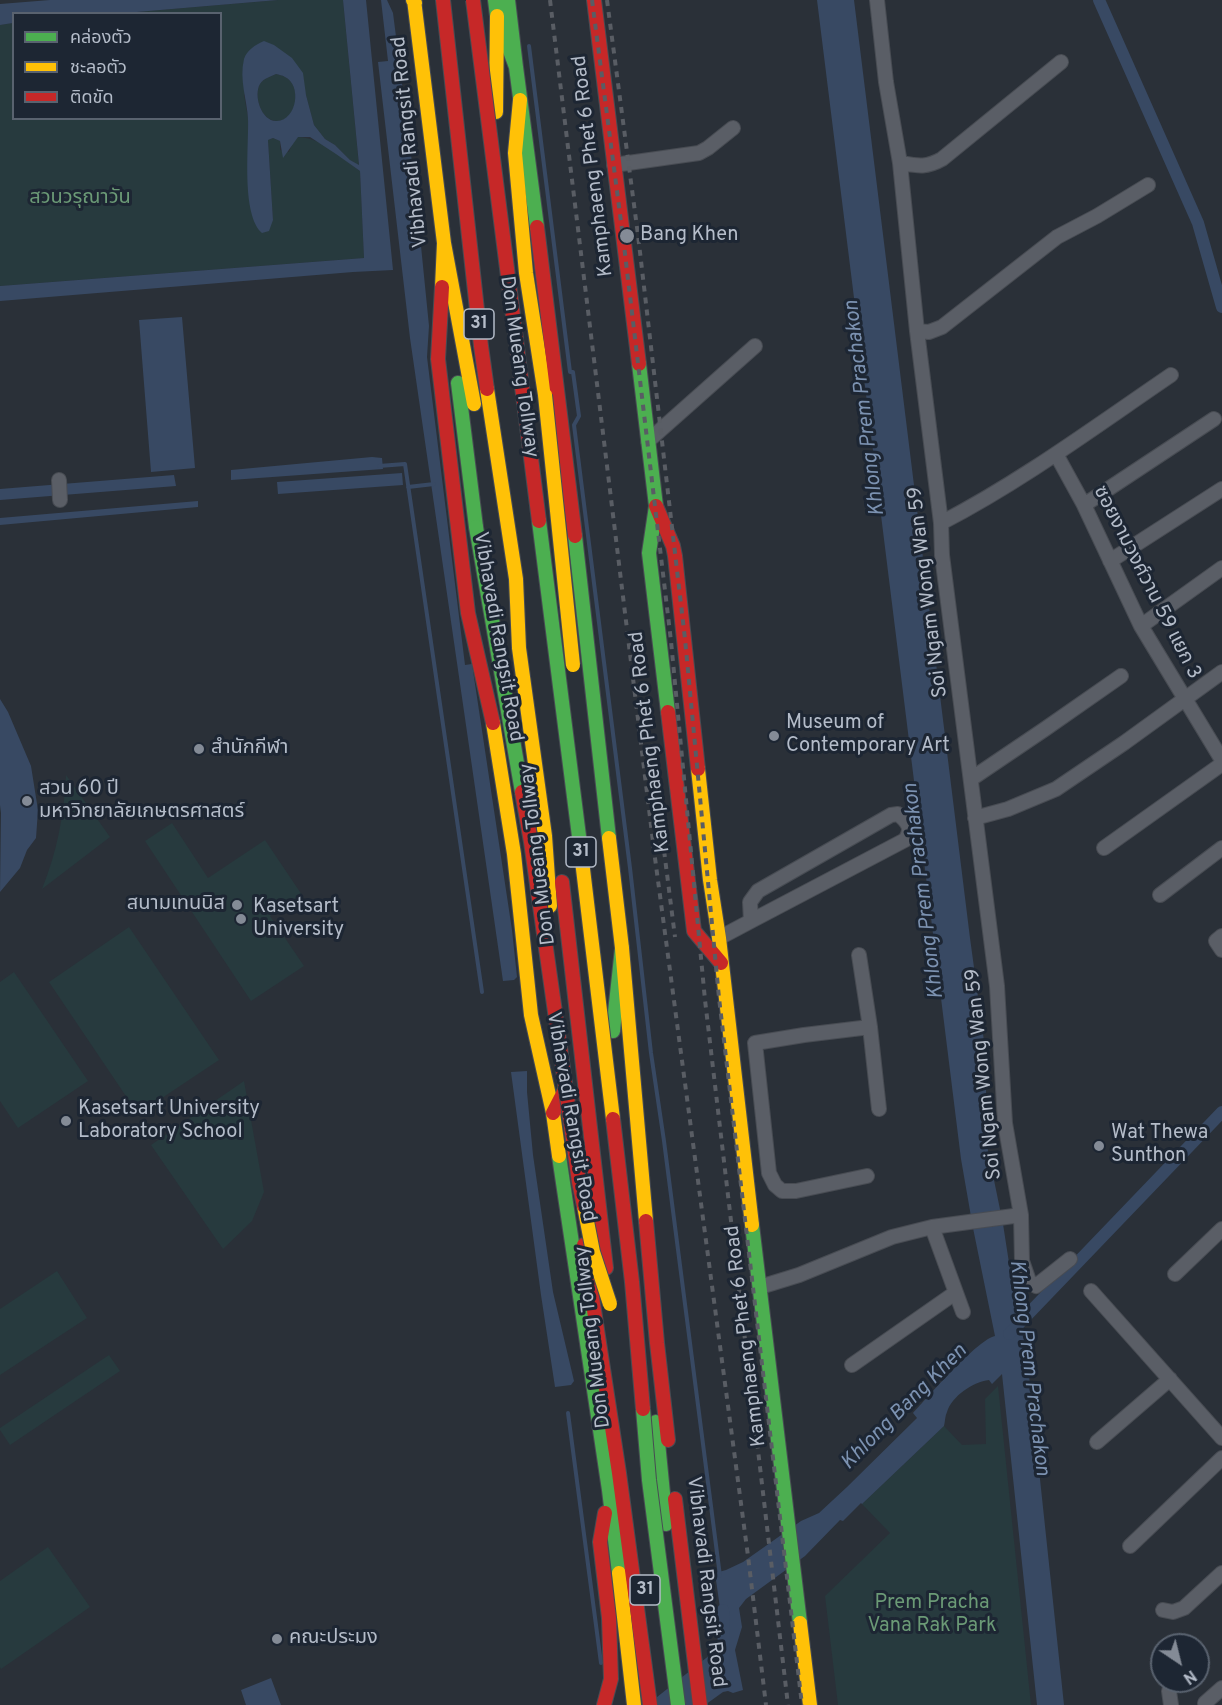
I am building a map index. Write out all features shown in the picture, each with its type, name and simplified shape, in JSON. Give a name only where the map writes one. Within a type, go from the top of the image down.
[{"type":"main road","name":"Vibhavadi Rangsit Road","points":[[443,0],[481,346],[516,579],[519,648],[545,836],[565,1090],[577,1202],[619,1473],[650,1705]]},
{"type":"main road","name":"Don Mueang Tollway","points":[[452,0],[494,342],[531,612]]},
{"type":"main road","name":"Don Mueang Tollway","points":[[473,0],[579,832],[632,1282],[649,1480],[678,1705]]},
{"type":"main road","name":"Vibhavadi Rangsit Road","points":[[479,0],[496,112],[520,337],[544,634],[613,1031],[686,1705]]},
{"type":"main road","name":"Vibhavadi Rangsit Road","points":[[495,0],[497,16],[516,67],[566,459],[622,948],[657,1343],[700,1705]]},
{"type":"main road","points":[[508,0],[516,67]]},
{"type":"main road","name":"Kamphaeng Phet 6 Road","points":[[594,0],[656,506],[649,553],[694,931],[721,963]]},
{"type":"main road","name":"Vibhavadi Rangsit Road","points":[[414,1],[444,243],[438,359],[468,613],[490,705],[514,854],[531,1015],[553,1113],[609,1490],[633,1699]]},
{"type":"main road","points":[[496,112],[497,16]]},
{"type":"main road","points":[[520,100],[515,153],[526,273],[545,395],[575,681]]},
{"type":"main road","points":[[444,243],[476,416]]},
{"type":"main road","name":"Don Mueang Tollway","points":[[457,312],[458,376],[476,527],[531,842],[579,1182],[593,1252],[610,1309],[549,765]]},
{"type":"main road","name":"Kamphaeng Phet 6 Road","points":[[656,506],[675,556],[710,880],[720,938],[721,963],[810,1705]]},
{"type":"main road","points":[[502,578],[519,648]]},
{"type":"main road","points":[[584,764],[628,1193],[632,1282]]},
{"type":"main road","points":[[613,1031],[622,948]]},
{"type":"main road","points":[[553,1113],[565,1090]]},
{"type":"main road","name":"Don Mueang Tollway","points":[[621,1393],[660,1705]]},
{"type":"main road","points":[[604,1705],[612,1679],[609,1618],[600,1542],[609,1490]]},
{"type":"street","name":"Soi Ngam Wong Wan 59","points":[[877,0],[886,82],[900,163],[917,331],[941,523],[942,555],[997,986],[1005,1122],[1021,1215],[1022,1261],[1029,1281],[1036,1286],[1070,1259]]},
{"type":"street","points":[[900,163],[922,166],[942,159],[1061,62]]},
{"type":"street","points":[[614,165],[699,153],[733,128]]},
{"type":"street","points":[[917,331],[929,332],[942,327],[1057,237],[1148,185]]},
{"type":"street","points":[[648,441],[755,346]]},
{"type":"street","points":[[941,523],[1056,454],[1171,375]]},
{"type":"street","points":[[1084,504],[1214,419]]},
{"type":"street","name":"ซอยงามวงศ์วาน 59 แยก 3","points":[[1056,454],[1084,504],[1141,626],[1222,762]]},
{"type":"street","points":[[59,480],[60,497]]},
{"type":"street","points":[[1110,561],[1222,489]]},
{"type":"street","points":[[1141,626],[1222,568]]},
{"type":"street","points":[[975,818],[1008,809],[1056,789],[1222,672]]},
{"type":"street","points":[[971,779],[1121,676]]},
{"type":"street","points":[[1104,848],[1222,762]]},
{"type":"street","points":[[720,938],[905,840],[910,827],[905,819],[898,814],[891,815],[759,891],[750,902],[751,921]]},
{"type":"street","points":[[1160,895],[1222,848]]},
{"type":"street","points":[[858,955],[870,1027],[879,1109]]},
{"type":"street","points":[[732,1048],[804,1035],[870,1027]]},
{"type":"street","points":[[755,1043],[769,1173],[775,1185],[782,1191],[796,1191],[867,1176]]},
{"type":"street","points":[[760,1287],[799,1275],[892,1237],[932,1227],[1021,1215]]},
{"type":"street","points":[[932,1227],[963,1312]]},
{"type":"street","points":[[1175,1274],[1222,1229]]},
{"type":"street","points":[[1091,1291],[1222,1438]]},
{"type":"street","points":[[852,1365],[955,1293]]},
{"type":"street","points":[[1097,1442],[1170,1379]]},
{"type":"street","points":[[1130,1546],[1222,1458]]},
{"type":"street","points":[[1163,1610],[1173,1612],[1184,1608],[1222,1574]]},
{"type":"street","points":[[1205,1703],[1222,1688]]},
{"type":"green space","name":"สวนวรุณาวัน","points":[[278,0],[343,0],[359,166],[325,139],[314,125],[306,95],[274,45],[244,95],[248,118],[248,184],[273,220],[268,140],[273,138],[280,141],[280,150],[289,152],[297,137],[314,140],[331,149],[360,171],[364,258],[0,286],[0,25],[12,23],[12,120],[222,120],[222,12],[137,12]]},
{"type":"green space","points":[[276,74],[290,81],[296,94],[290,115],[278,121],[267,117],[258,102],[260,84]]},
{"type":"green space","points":[[66,775],[110,837],[42,889],[59,833]]},
{"type":"green space","name":"สนามเทนนิส","points":[[172,823],[208,878],[265,840],[302,895],[270,916],[304,966],[251,1001],[145,841]]},
{"type":"green space","points":[[129,927],[219,1060],[138,1114],[49,982]]},
{"type":"green space","points":[[14,972],[88,1081],[18,1128],[0,1101],[0,982]]},
{"type":"green space","points":[[244,1081],[264,1192],[252,1221],[223,1249],[151,1145]]},
{"type":"green space","points":[[57,1271],[87,1318],[0,1375],[0,1309]]},
{"type":"green space","points":[[109,1355],[120,1371],[10,1445],[0,1428]]},
{"type":"green space","name":"Prem Pracha Vana Rak Park","points":[[998,1386],[1031,1705],[838,1705],[825,1596],[890,1533],[862,1504],[944,1426],[962,1445],[986,1444],[985,1399]]},
{"type":"green space","points":[[48,1547],[90,1607],[1,1669],[0,1581]]},
{"type":"water","points":[[50,0],[278,0],[137,12],[12,12],[12,23],[0,25],[0,4]]},
{"type":"water","points":[[343,0],[366,0],[393,270],[0,301],[0,286],[364,258],[360,171],[310,137],[298,137],[283,158],[280,141],[273,138],[268,140],[273,220],[269,231],[262,233],[255,224],[247,179],[248,119],[243,67],[247,53],[264,41],[292,58],[303,73],[314,125],[325,139],[359,165]],"holes":[[[276,74],[290,81],[295,94],[293,109],[284,119],[277,121],[263,113],[258,101],[260,84]]]},
{"type":"water","points":[[381,0],[387,0],[393,13],[415,186],[429,326],[427,357],[465,665],[472,664],[512,930],[517,977],[514,980],[503,981],[410,338],[378,62],[388,61]]},
{"type":"water","name":"Khlong Prem Prachakon","points":[[817,0],[854,0],[986,1056],[986,1141],[1003,1224],[1016,1308],[1025,1338],[1064,1705],[1037,1705],[1002,1374],[992,1384],[989,1380],[983,1381],[958,1395],[950,1406],[944,1426],[862,1504],[843,1521],[840,1520],[805,1556],[746,1599],[739,1608],[742,1627],[735,1650],[743,1690],[733,1693],[723,1692],[705,1705],[647,1705],[725,1643],[715,1573],[743,1562],[801,1521],[819,1513],[917,1418],[913,1413],[953,1370],[977,1347],[995,1336],[961,1159]]},
{"type":"water","points":[[182,317],[195,468],[151,472],[139,320]]},
{"type":"water","points":[[382,458],[383,469],[231,480],[231,470]]},
{"type":"water","points":[[402,473],[403,485],[278,494],[277,482]]},
{"type":"water","points":[[174,475],[176,486],[0,500],[0,489]]},
{"type":"water","points":[[198,501],[198,507],[0,525],[0,518]]},
{"type":"water","points":[[0,699],[8,712],[31,766],[38,810],[36,838],[27,850],[20,868],[0,892],[1,813]]},
{"type":"water","points":[[527,1071],[533,1155],[553,1292],[574,1381],[571,1385],[555,1387],[511,1072]]},
{"type":"water","points":[[271,1678],[281,1705],[246,1705],[241,1690]]},
{"type":"waterway","points":[[1099,0],[1198,223],[1222,307]]},
{"type":"waterway","points":[[529,46],[570,372],[573,372],[579,416],[574,425],[651,1053],[720,1576]]},
{"type":"waterway","points":[[379,466],[405,464],[482,992]]},
{"type":"waterway","points":[[408,487],[434,484]]},
{"type":"waterway","name":"Khlong Bang Khen","points":[[1009,1334],[1222,1112]]},
{"type":"waterway","points":[[568,1413],[601,1663]]},
{"type":"waterway","name":"Khlong Bang Khen","points":[[723,1610],[724,1661]]},
{"type":"railway","points":[[550,0],[655,858],[766,1705]]},
{"type":"railway","points":[[592,0],[671,641],[705,1000],[788,1705]]},
{"type":"railway","points":[[607,0],[638,235],[685,639],[719,998],[802,1705]]},
{"type":"railway","points":[[649,732],[675,937]]},
{"type":"traffic: fast","points":[[495,0],[497,16],[516,67],[537,227]]},
{"type":"traffic: fast","points":[[508,0],[516,67]]},
{"type":"traffic: fast","points":[[639,364],[656,506],[649,553],[668,712]]},
{"type":"traffic: fast","points":[[458,383],[476,527]]},
{"type":"traffic: fast","points":[[539,521],[580,844]]},
{"type":"traffic: fast","points":[[476,527],[522,792]]},
{"type":"traffic: fast","points":[[575,536],[609,838]]},
{"type":"traffic: fast","points":[[613,1031],[622,948]]},
{"type":"traffic: fast","points":[[559,1156],[609,1490],[619,1573]]},
{"type":"traffic: fast","points":[[752,1225],[800,1623]]},
{"type":"traffic: fast","points":[[643,1409],[649,1480],[678,1705]]},
{"type":"traffic: fast","points":[[656,1422],[666,1524]]},
{"type":"traffic: slow","points":[[414,0],[444,243],[442,287]]},
{"type":"traffic: slow","points":[[496,112],[497,16]]},
{"type":"traffic: slow","points":[[520,100],[515,153],[526,273],[545,395]]},
{"type":"traffic: slow","points":[[444,243],[474,404]]},
{"type":"traffic: slow","points":[[487,389],[516,579],[519,648],[545,836],[550,906]]},
{"type":"traffic: slow","points":[[545,395],[573,665]]},
{"type":"traffic: slow","points":[[493,723],[514,854],[531,1015],[553,1113],[559,1156]]},
{"type":"traffic: slow","points":[[698,769],[752,1225]]},
{"type":"traffic: slow","points":[[609,838],[622,948],[646,1221]]},
{"type":"traffic: slow","points":[[580,844],[613,1119]]},
{"type":"traffic: slow","points":[[584,1206],[593,1252],[610,1304]]},
{"type":"traffic: slow","points":[[619,1573],[634,1705]]},
{"type":"traffic: slow","points":[[800,1623],[810,1705]]},
{"type":"traffic: jam","points":[[443,0],[487,389]]},
{"type":"traffic: jam","points":[[473,0],[539,521]]},
{"type":"traffic: jam","points":[[594,0],[639,364]]},
{"type":"traffic: jam","points":[[537,227],[575,536]]},
{"type":"traffic: jam","points":[[442,287],[438,359],[468,613],[493,723]]},
{"type":"traffic: jam","points":[[656,506],[675,556],[698,769]]},
{"type":"traffic: jam","points":[[668,712],[694,931],[721,963]]},
{"type":"traffic: jam","points":[[522,792],[584,1206]]},
{"type":"traffic: jam","points":[[562,882],[606,1268]]},
{"type":"traffic: jam","points":[[553,1113],[565,1090]]},
{"type":"traffic: jam","points":[[613,1119],[632,1282],[643,1409]]},
{"type":"traffic: jam","points":[[646,1221],[668,1440]]},
{"type":"traffic: jam","points":[[584,1245],[619,1473],[650,1705]]},
{"type":"traffic: jam","points":[[675,1499],[700,1705]]},
{"type":"traffic: jam","points":[[604,1705],[611,1679],[609,1618],[600,1542],[605,1513]]},
{"type":"place","name":"Bang Khen","points":[[627,236]]},
{"type":"place","name":"Museum of Contemporary Art","points":[[774,736]]},
{"type":"place","name":"สำนักกีฬา","points":[[199,749]]},
{"type":"place","name":"สวน 60 ปี มหาวิทยาลัยเกษตรศาสตร์","points":[[27,801]]},
{"type":"place","name":"สนามเทนนิส","points":[[237,905]]},
{"type":"place","name":"Kasetsart University","points":[[241,919]]},
{"type":"place","name":"Kasetsart University Laboratory School","points":[[66,1121]]},
{"type":"place","name":"Wat Thewa Sunthon","points":[[1099,1146]]},
{"type":"place","name":"คณะประมง","points":[[277,1639]]}]
